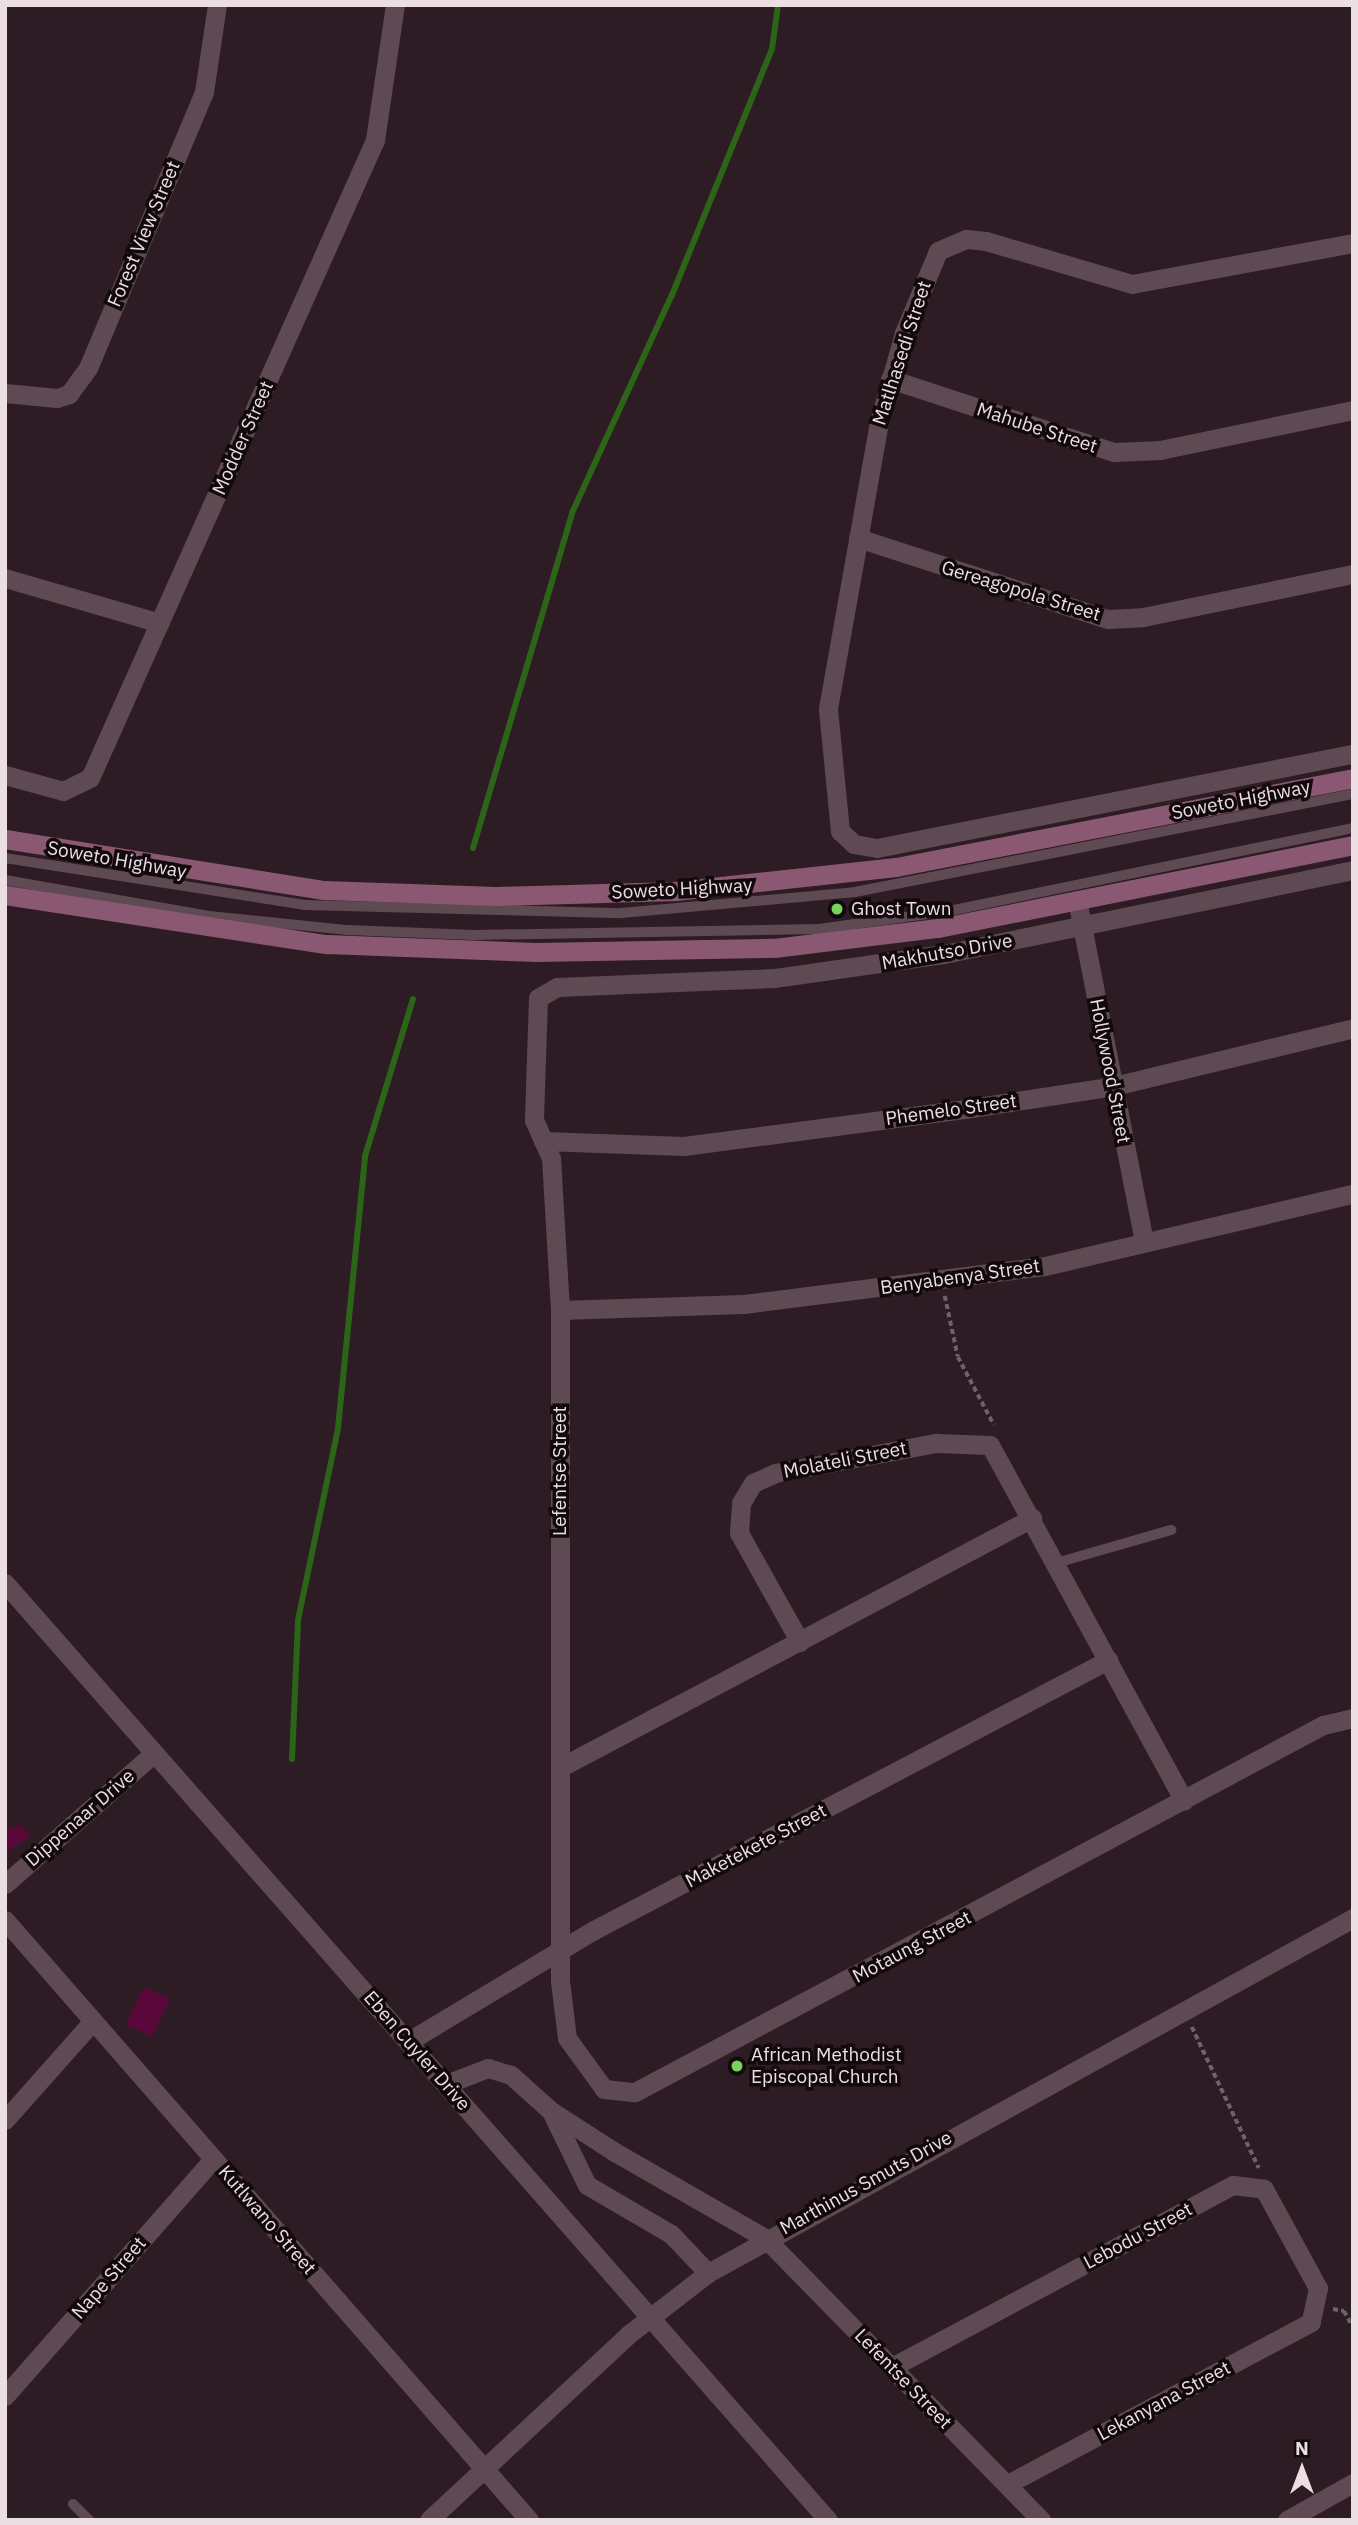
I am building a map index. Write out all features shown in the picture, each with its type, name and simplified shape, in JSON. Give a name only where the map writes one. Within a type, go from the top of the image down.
[{"type":"main road","name":"Soweto Highway","points":[[5,839],[324,890],[496,896],[675,891],[896,867],[1353,778]]},
{"type":"main road","points":[[5,895],[234,934],[536,952],[844,941],[1077,900],[1353,845]]},
{"type":"street","name":"Forest View Street","points":[[5,393],[57,398],[69,394],[88,368],[204,92],[217,5]]},
{"type":"street","name":"Modder Street","points":[[5,775],[62,791],[90,778],[375,140],[395,5]]},
{"type":"street","name":"Matlhasedi Street","points":[[1353,243],[1132,284],[986,241],[957,242],[938,251],[930,266],[890,379],[828,709],[837,818],[845,837],[877,848],[1353,754]]},
{"type":"street","name":"Mahube Street","points":[[890,379],[1114,452],[1160,450],[1353,410]]},
{"type":"street","name":"Gereagopola Street","points":[[858,538],[1108,619],[1353,574]]},
{"type":"street","points":[[5,578],[160,624]]},
{"type":"street","name":"Makhutso Drive","points":[[538,998],[557,987],[774,978],[943,954],[1353,870]]},
{"type":"street","name":"Hollywood Street","points":[[1077,900],[1144,1243]]},
{"type":"street","name":"Lefentse Street","points":[[538,998],[534,1120],[543,1141],[555,1186],[560,1310],[560,1949]]},
{"type":"street","name":"Phemelo Street","points":[[543,1141],[684,1146],[1114,1086],[1353,1028]]},
{"type":"street","name":"Benyabenya Street","points":[[560,1310],[698,1308],[942,1280],[1144,1243],[1353,1194]]},
{"type":"street","name":"Molateli Street","points":[[800,1642],[739,1532],[741,1503],[754,1483],[775,1473],[936,1443],[975,1440],[989,1445]]},
{"type":"street","points":[[989,1445],[1032,1518],[1184,1801]]},
{"type":"street","points":[[561,1767],[1032,1518]]},
{"type":"street","name":"Eben Cuyler Drive","points":[[5,1583],[828,2520]]},
{"type":"street","name":"Maketekete Street","points":[[409,2041],[560,1949],[1108,1660]]},
{"type":"street","name":"Motaung Street","points":[[560,1949],[562,2021],[572,2048],[604,2089],[635,2092],[1323,1725],[1353,1718]]},
{"type":"street","name":"Dippenaar Drive","points":[[5,1884],[155,1753]]},
{"type":"street","name":"Marthinus Smuts Drive","points":[[429,2520],[650,2317],[708,2273],[765,2238],[1353,1918]]},
{"type":"street","name":"Kutlwano Street","points":[[5,1920],[91,2022],[530,2520]]},
{"type":"street","points":[[5,2120],[91,2022]]},
{"type":"street","points":[[446,2084],[488,2068],[511,2075],[551,2111],[587,2185],[671,2234],[708,2273]]},
{"type":"street","name":"Lefentse Street","points":[[551,2111],[765,2238],[1041,2520]]},
{"type":"street","name":"Nape Street","points":[[5,2396],[214,2159]]},
{"type":"street","points":[[1256,2183],[1273,2202],[1305,2263],[1318,2309]]},
{"type":"street","name":"Lebodu Street","points":[[892,2367],[1233,2185],[1256,2183]]},
{"type":"street","name":"Lekanyana Street","points":[[1007,2484],[1286,2337],[1318,2309]]},
{"type":"street","points":[[1287,2520],[1353,2483]]},
{"type":"lane","name":"Soweto Highway","points":[[5,858],[305,905],[621,913],[868,890],[1353,794]]},
{"type":"lane","name":"Soweto Highway","points":[[5,880],[209,916],[348,930],[486,935],[819,929],[942,912],[1353,828]]},
{"type":"lane","points":[[1056,1563],[1171,1531]]},
{"type":"lane","points":[[73,2504],[89,2520]]},
{"type":"path","points":[[942,1280],[958,1357],[996,1429],[989,1445]]},
{"type":"path","points":[[1184,2010],[1260,2161],[1256,2183]]},
{"type":"path","points":[[1318,2309],[1344,2311],[1353,2327]]},
{"type":"building","points":[[20,1824],[30,1836],[5,1853],[5,1831]]},
{"type":"building","points":[[144,1987],[170,1999],[152,2037],[126,2024]]},
{"type":"waterway","points":[[473,848],[572,513],[672,295],[772,49],[778,5]]},
{"type":"waterway","points":[[292,1759],[298,1620],[338,1428],[365,1156],[413,999]]},
{"type":"place","name":"Ghost Town","points":[[837,909]]},
{"type":"place","name":"African Methodist Episcopal Church","points":[[737,2066]]}]
